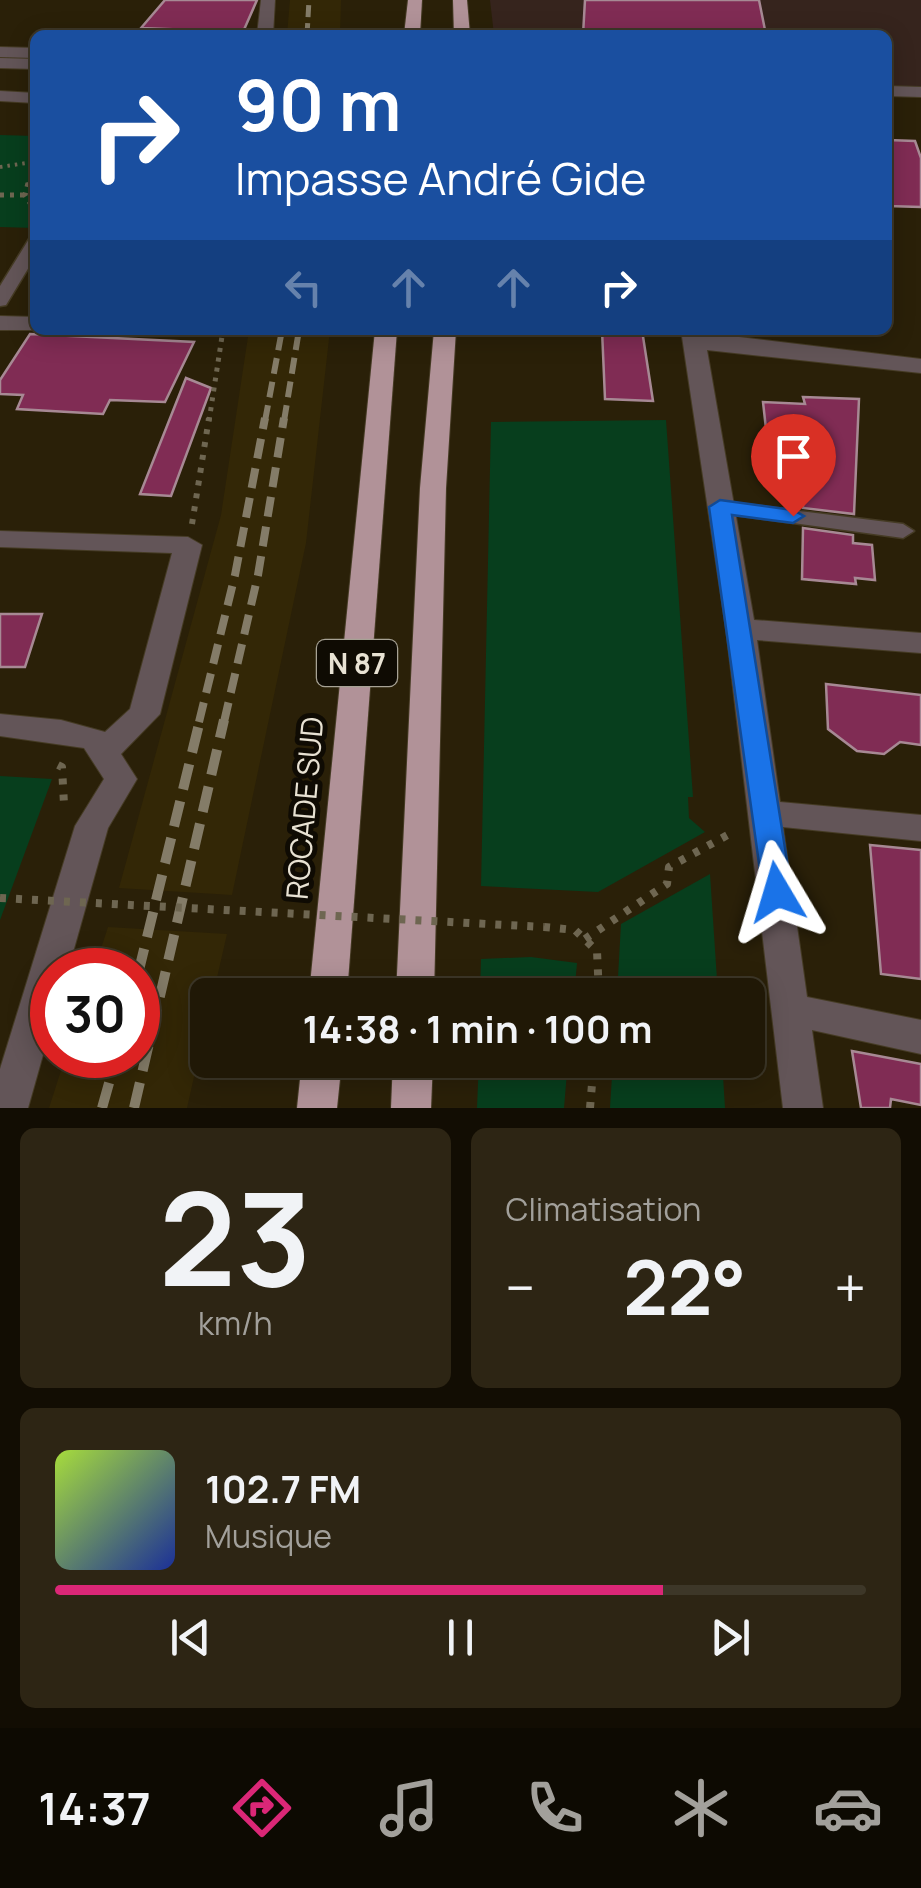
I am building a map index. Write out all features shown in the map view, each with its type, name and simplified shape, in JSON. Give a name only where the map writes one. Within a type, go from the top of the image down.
[{"type":"highway","points":[[413,30],[416,0]]},
{"type":"highway","points":[[460,0],[462,30]]},
{"type":"highway","name":"ROCADE SUD","points":[[329,978],[386,335]]},
{"type":"highway","name":"N 87","points":[[416,978],[433,488],[445,335]]},
{"type":"highway","points":[[318,1108],[320,1078]]},
{"type":"highway","points":[[411,1108],[412,1078]]},
{"type":"street","points":[[265,30],[268,0]]},
{"type":"street","points":[[0,52],[30,53]]},
{"type":"street","points":[[0,63],[30,64]]},
{"type":"street","points":[[892,91],[921,92]]},
{"type":"street","points":[[0,96],[30,98]]},
{"type":"street","points":[[0,323],[30,324]]},
{"type":"street","points":[[803,1108],[768,812],[694,336],[921,366]]},
{"type":"street","points":[[0,539],[188,545],[144,714],[104,751]]},
{"type":"street","points":[[741,628],[921,643]]},
{"type":"street","points":[[0,725],[61,730],[95,740],[120,779],[92,826],[8,1108]]},
{"type":"street","points":[[768,812],[921,828]]},
{"type":"street","points":[[792,1010],[921,1037]]},
{"type":"lane","points":[[0,301],[30,251]]},
{"type":"lane","points":[[720,507],[903,531]]},
{"type":"path","points":[[0,166],[30,163]]},
{"type":"path","points":[[30,178],[25,195],[30,203]]},
{"type":"path","points":[[0,195],[25,195]]},
{"type":"path","points":[[188,545],[222,335]]},
{"type":"path","points":[[49,760],[62,767],[66,797],[60,816]]},
{"type":"path","points":[[585,939],[667,884],[670,867],[768,812]]},
{"type":"path","points":[[32,906],[38,888]]},
{"type":"path","points":[[0,898],[575,930],[597,951],[600,978]]},
{"type":"path","points":[[590,1108],[592,1078]]},
{"type":"shaded area","points":[[290,0],[341,0],[340,30],[287,30]]},
{"type":"shaded area","points":[[490,0],[921,0],[921,92],[892,91],[892,30],[493,30]]},
{"type":"shaded area","points":[[248,335],[329,335],[306,543],[232,895],[119,888],[221,515]]},
{"type":"shaded area","points":[[108,927],[227,934],[217,978],[190,978],[190,1078],[194,1078],[187,1108],[49,1108],[59,1078],[160,1078],[160,948],[101,948]]},
{"type":"green space","points":[[0,135],[30,136],[30,228],[0,227]]},
{"type":"green space","points":[[666,420],[693,797],[688,797],[689,818],[705,832],[598,892],[481,886],[491,422]]},
{"type":"green space","points":[[0,776],[52,779],[0,920]]},
{"type":"green space","points":[[710,874],[717,978],[618,978],[621,924]]},
{"type":"green space","points":[[531,957],[577,963],[576,978],[480,978],[481,959]]},
{"type":"green space","points":[[478,1078],[566,1078],[564,1108],[477,1108]]},
{"type":"green space","points":[[612,1078],[723,1078],[725,1108],[610,1108]]},
{"type":"building","points":[[165,0],[257,0],[244,30],[141,28]]},
{"type":"building","points":[[585,0],[759,0],[765,30],[583,30]]},
{"type":"building","points":[[892,140],[915,141],[921,158],[921,207],[892,206]]},
{"type":"building","points":[[30,334],[194,342],[165,402],[110,400],[103,414],[17,409],[23,395],[0,394],[0,380]]},
{"type":"building","points":[[602,335],[643,335],[653,401],[605,399]]},
{"type":"building","points":[[186,378],[211,388],[171,496],[140,494]]},
{"type":"building","points":[[803,397],[859,399],[854,514],[803,508],[803,502],[792,501],[794,489],[783,487],[790,439],[767,438],[763,402],[805,404]]},
{"type":"building","points":[[803,528],[853,535],[853,543],[872,545],[875,580],[855,578],[856,584],[802,579]]},
{"type":"building","points":[[0,614],[42,614],[25,667],[0,667]]},
{"type":"building","points":[[826,684],[921,695],[921,745],[900,742],[884,754],[857,751],[828,729]]},
{"type":"building","points":[[870,845],[921,850],[921,979],[881,974]]},
{"type":"building","points":[[852,1051],[921,1064],[921,1105],[891,1099],[890,1108],[861,1108]]},
{"type":"railway","points":[[307,30],[309,0]]},
{"type":"railway","points":[[265,421],[281,335]]},
{"type":"railway","points":[[284,421],[298,335]]},
{"type":"railway","points":[[199,722],[235,575],[265,418]]},
{"type":"railway","points":[[224,722],[258,575],[284,418]]},
{"type":"railway","points":[[144,948],[200,720]]},
{"type":"railway","points":[[134,1108],[224,720]]},
{"type":"railway","points":[[102,1108],[110,1078]]},
{"type":"route","points":[[777,892],[741,628],[720,507],[793,516]]}]
